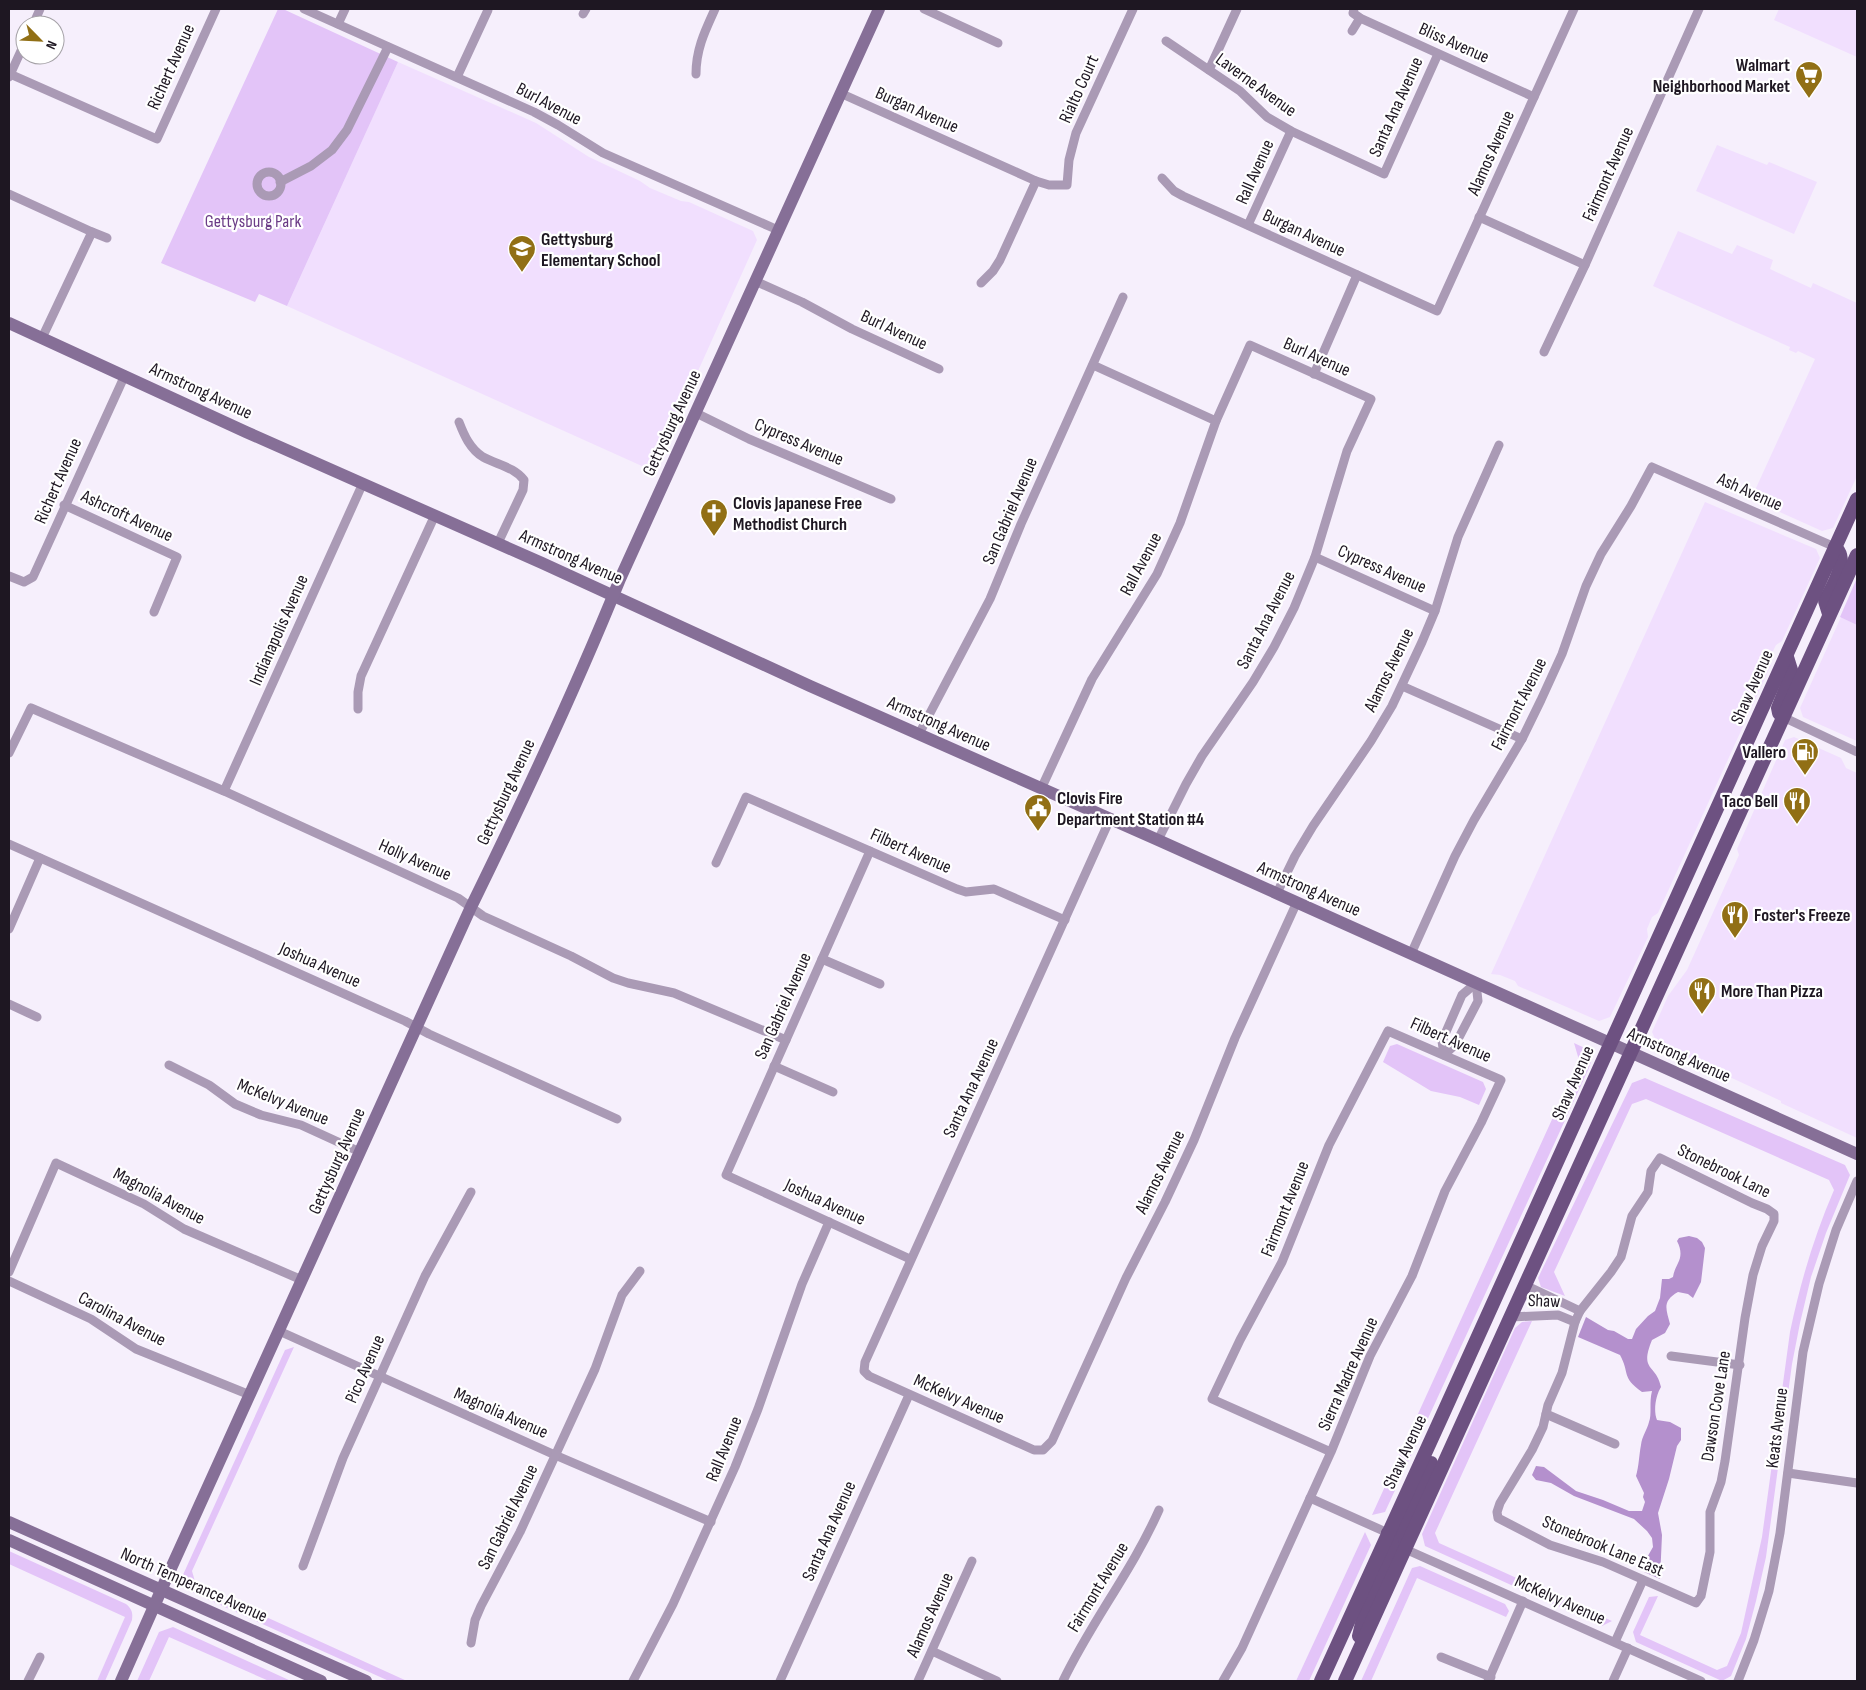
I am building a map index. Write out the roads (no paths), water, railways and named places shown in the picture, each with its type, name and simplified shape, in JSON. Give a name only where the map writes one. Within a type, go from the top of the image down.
[{"type":"main road","name":"Shaw Avenue","points":[[1320,1681],[1857,500]]},
{"type":"main road","points":[[1830,615],[1825,602],[1842,559],[1840,551],[1835,547]]},
{"type":"main road","points":[[1345,1681],[1857,555]]},
{"type":"main road","points":[[1783,717],[1779,714],[1778,708],[1792,673],[1787,657]]},
{"type":"main road","points":[[1405,1549],[1401,1546],[1400,1532],[1431,1462],[1442,1416]]},
{"type":"main road","points":[[1352,1666],[1364,1615],[1391,1555],[1392,1542],[1388,1533]]},
{"type":"street","name":"Richert Avenue","points":[[10,76],[157,139],[216,9]]},
{"type":"street","name":"Burl Avenue","points":[[304,9],[546,118],[604,153],[778,230]]},
{"type":"street","points":[[338,24],[345,9]]},
{"type":"street","points":[[696,74],[696,58],[700,41],[715,9]]},
{"type":"street","name":"Gettysburg Avenue","points":[[121,1681],[470,907],[508,832],[613,595],[879,9]]},
{"type":"street","points":[[924,9],[998,42]]},
{"type":"street","name":"Rialto Court","points":[[1067,186],[1076,133],[1134,9]]},
{"type":"street","points":[[1209,70],[1237,9]]},
{"type":"street","name":"Alamos Avenue","points":[[1437,311],[1574,9]]},
{"type":"street","name":"Fairmont Avenue","points":[[1544,352],[1585,265],[1699,9]]},
{"type":"street","points":[[457,78],[488,10]]},
{"type":"street","name":"Bliss Avenue","points":[[1352,31],[1356,13],[1438,54],[1534,97]]},
{"type":"street","name":"Laverne Avenue","points":[[1166,42],[1240,91],[1267,117],[1291,131],[1384,174]]},
{"type":"street","points":[[280,182],[311,166],[332,150],[347,130],[388,47]]},
{"type":"street","name":"Santa Ana Avenue","points":[[1384,174],[1438,54]]},
{"type":"street","name":"Burgan Avenue","points":[[840,94],[1036,181],[1050,185],[1067,186]]},
{"type":"street","name":"Rall Avenue","points":[[1248,226],[1291,131]]},
{"type":"street","name":"Burgan Avenue","points":[[1162,178],[1183,196],[1437,311]]},
{"type":"street","points":[[981,282],[993,271],[1000,260],[1036,181]]},
{"type":"street","points":[[9,194],[108,238]]},
{"type":"street","points":[[1480,217],[1585,265]]},
{"type":"street","points":[[42,338],[92,232]]},
{"type":"street","points":[[1314,374],[1357,275]]},
{"type":"street","name":"Burl Avenue","points":[[755,280],[802,302],[852,329],[939,369]]},
{"type":"street","name":"San Gabriel Avenue","points":[[919,734],[990,599],[1021,524],[1123,297]]},
{"type":"street","name":"Armstrong Avenue","points":[[9,323],[246,432],[498,543],[1041,789],[1857,1154]]},
{"type":"street","name":"Burl Avenue","points":[[1250,345],[1371,399]]},
{"type":"street","name":"Rall Avenue","points":[[1041,789],[1092,679],[1157,574],[1180,523],[1216,421],[1250,345]]},
{"type":"street","points":[[1093,364],[1216,421]]},
{"type":"street","name":"Richert Avenue","points":[[9,576],[24,582],[33,577],[124,375]]},
{"type":"street","name":"Santa Ana Avenue","points":[[1158,840],[1202,756],[1253,682],[1294,608],[1315,557],[1347,451],[1371,399]]},
{"type":"street","name":"Cypress Avenue","points":[[696,413],[749,439],[891,498]]},
{"type":"street","points":[[459,422],[467,442],[482,456],[518,472],[524,480],[523,490],[498,543]]},
{"type":"street","name":"Alamos Avenue","points":[[1277,893],[1299,848],[1371,741],[1402,686],[1435,611],[1458,537],[1499,445]]},
{"type":"street","name":"Fairmont Avenue","points":[[1411,954],[1470,827],[1522,739],[1562,654],[1586,586],[1601,554],[1631,506],[1652,467]]},
{"type":"street","name":"Ash Avenue","points":[[1652,467],[1835,547]]},
{"type":"street","name":"Indianapolis Avenue","points":[[224,791],[363,483]]},
{"type":"street","name":"Ashcroft Avenue","points":[[64,505],[177,557],[154,612]]},
{"type":"street","points":[[358,709],[358,692],[361,676],[435,515]]},
{"type":"street","name":"Cypress Avenue","points":[[1315,557],[1435,611]]},
{"type":"street","points":[[1402,686],[1522,739]]},
{"type":"street","name":"Holly Avenue","points":[[9,754],[30,708],[224,791],[458,898],[483,916],[571,956],[613,978],[681,995],[786,1040]]},
{"type":"street","points":[[1783,717],[1857,752]]},
{"type":"street","name":"Filbert Avenue","points":[[716,862],[746,797],[958,889],[966,892],[986,889],[1002,891],[1065,920]]},
{"type":"street","name":"Santa Ana Avenue","points":[[864,1371],[864,1362],[1110,819]]},
{"type":"street","name":"Joshua Avenue","points":[[9,844],[617,1119]]},
{"type":"street","name":"San Gabriel Avenue","points":[[726,1175],[870,851]]},
{"type":"street","points":[[9,929],[40,858]]},
{"type":"street","name":"Alamos Avenue","points":[[1043,1450],[1052,1441],[1126,1278],[1194,1140],[1235,1038],[1297,902]]},
{"type":"street","points":[[822,959],[880,984]]},
{"type":"street","points":[[1444,1055],[1455,1045],[1478,1001],[1476,983]]},
{"type":"street","points":[[1444,1055],[1442,1041],[1462,994],[1476,983]]},
{"type":"street","points":[[9,1004],[37,1018]]},
{"type":"street","name":"Fairmont Avenue","points":[[1331,1452],[1212,1399],[1240,1340],[1282,1262],[1328,1145],[1388,1031]]},
{"type":"street","name":"Filbert Avenue","points":[[1388,1031],[1501,1080]]},
{"type":"street","name":"McKelvy Avenue","points":[[169,1065],[209,1086],[235,1104],[261,1115],[301,1125],[360,1152]]},
{"type":"street","points":[[774,1066],[833,1092]]},
{"type":"street","name":"Sierra Madre Avenue","points":[[1224,1681],[1242,1648],[1331,1452],[1370,1356],[1412,1276],[1445,1191],[1501,1080]]},
{"type":"street","name":"Stonebrook Lane","points":[[1580,1310],[1621,1257],[1632,1216],[1648,1192],[1651,1171],[1660,1158],[1774,1214]]},
{"type":"street","name":"Magnolia Avenue","points":[[9,1272],[56,1163],[144,1204],[184,1229],[302,1280]]},
{"type":"street","name":"Joshua Avenue","points":[[726,1175],[910,1259]]},
{"type":"street","name":"Keats Avenue","points":[[1738,1681],[1754,1640],[1768,1591],[1780,1533],[1803,1352],[1812,1313],[1836,1230],[1857,1181]]},
{"type":"street","name":"Pico Avenue","points":[[303,1566],[342,1458],[425,1276],[471,1192]]},
{"type":"street","name":"Dawson Cove Lane","points":[[1696,1603],[1701,1596],[1710,1552],[1710,1512],[1721,1482],[1725,1461],[1740,1365],[1745,1318],[1762,1246],[1774,1221],[1774,1214]]},
{"type":"street","name":"Rall Avenue","points":[[633,1681],[673,1604],[736,1467],[802,1284],[829,1222]]},
{"type":"street","name":"San Gabriel Avenue","points":[[471,1643],[481,1606],[520,1532],[595,1368],[622,1295],[640,1271]]},
{"type":"street","name":"Carolina Avenue","points":[[9,1281],[91,1319],[136,1349],[250,1395]]},
{"type":"street","name":"Shaw","points":[[1525,1285],[1580,1310]]},
{"type":"street","points":[[1580,1310],[1574,1322],[1562,1373],[1546,1414],[1615,1444]]},
{"type":"street","name":"Shaw","points":[[1511,1317],[1558,1315],[1574,1322]]},
{"type":"street","name":"Magnolia Avenue","points":[[279,1331],[555,1455],[711,1522]]},
{"type":"street","points":[[1671,1356],[1740,1365]]},
{"type":"street","name":"McKelvy Avenue","points":[[864,1371],[869,1376],[1034,1450],[1043,1450]]},
{"type":"street","name":"Santa Ana Avenue","points":[[780,1681],[909,1394]]},
{"type":"street","name":"Stonebrook Lane East","points":[[1546,1414],[1543,1427],[1532,1450],[1500,1503],[1497,1512],[1498,1518],[1550,1545],[1603,1562],[1696,1603]]},
{"type":"street","points":[[1788,1473],[1857,1483]]},
{"type":"street","points":[[1310,1498],[1388,1533]]},
{"type":"street","name":"Fairmont Avenue","points":[[1063,1681],[1084,1640],[1146,1540],[1159,1510]]},
{"type":"street","name":"North Temperance Avenue","points":[[9,1522],[366,1681]]},
{"type":"street","name":"North Temperance Avenue","points":[[9,1540],[321,1681]]},
{"type":"street","name":"McKelvy Avenue","points":[[1405,1549],[1701,1681]]},
{"type":"street","name":"Alamos Avenue","points":[[918,1681],[972,1561]]},
{"type":"street","points":[[1615,1642],[1643,1580]]},
{"type":"street","points":[[1441,1657],[1490,1679],[1523,1601]]},
{"type":"street","points":[[1613,1681],[1628,1648]]},
{"type":"street","points":[[932,1651],[998,1681]]},
{"type":"street","points":[[28,1681],[40,1656]]},
{"type":"place","name":"Walmart Neighborhood Market","points":[[1809,99]]},
{"type":"place","name":"Gettysburg Elementary School","points":[[522,273]]},
{"type":"place","name":"Clovis Japanese Free Methodist Church","points":[[714,537]]},
{"type":"place","name":"Vallero","points":[[1805,776]]},
{"type":"place","name":"Taco Bell","points":[[1797,825]]},
{"type":"place","name":"Clovis Fire Department Station #4","points":[[1038,832]]},
{"type":"place","name":"Foster's Freeze","points":[[1735,939]]},
{"type":"place","name":"More Than Pizza","points":[[1702,1015]]},
{"type":"park label","name":"Gettysburg Park","points":[[253,221]]}]
